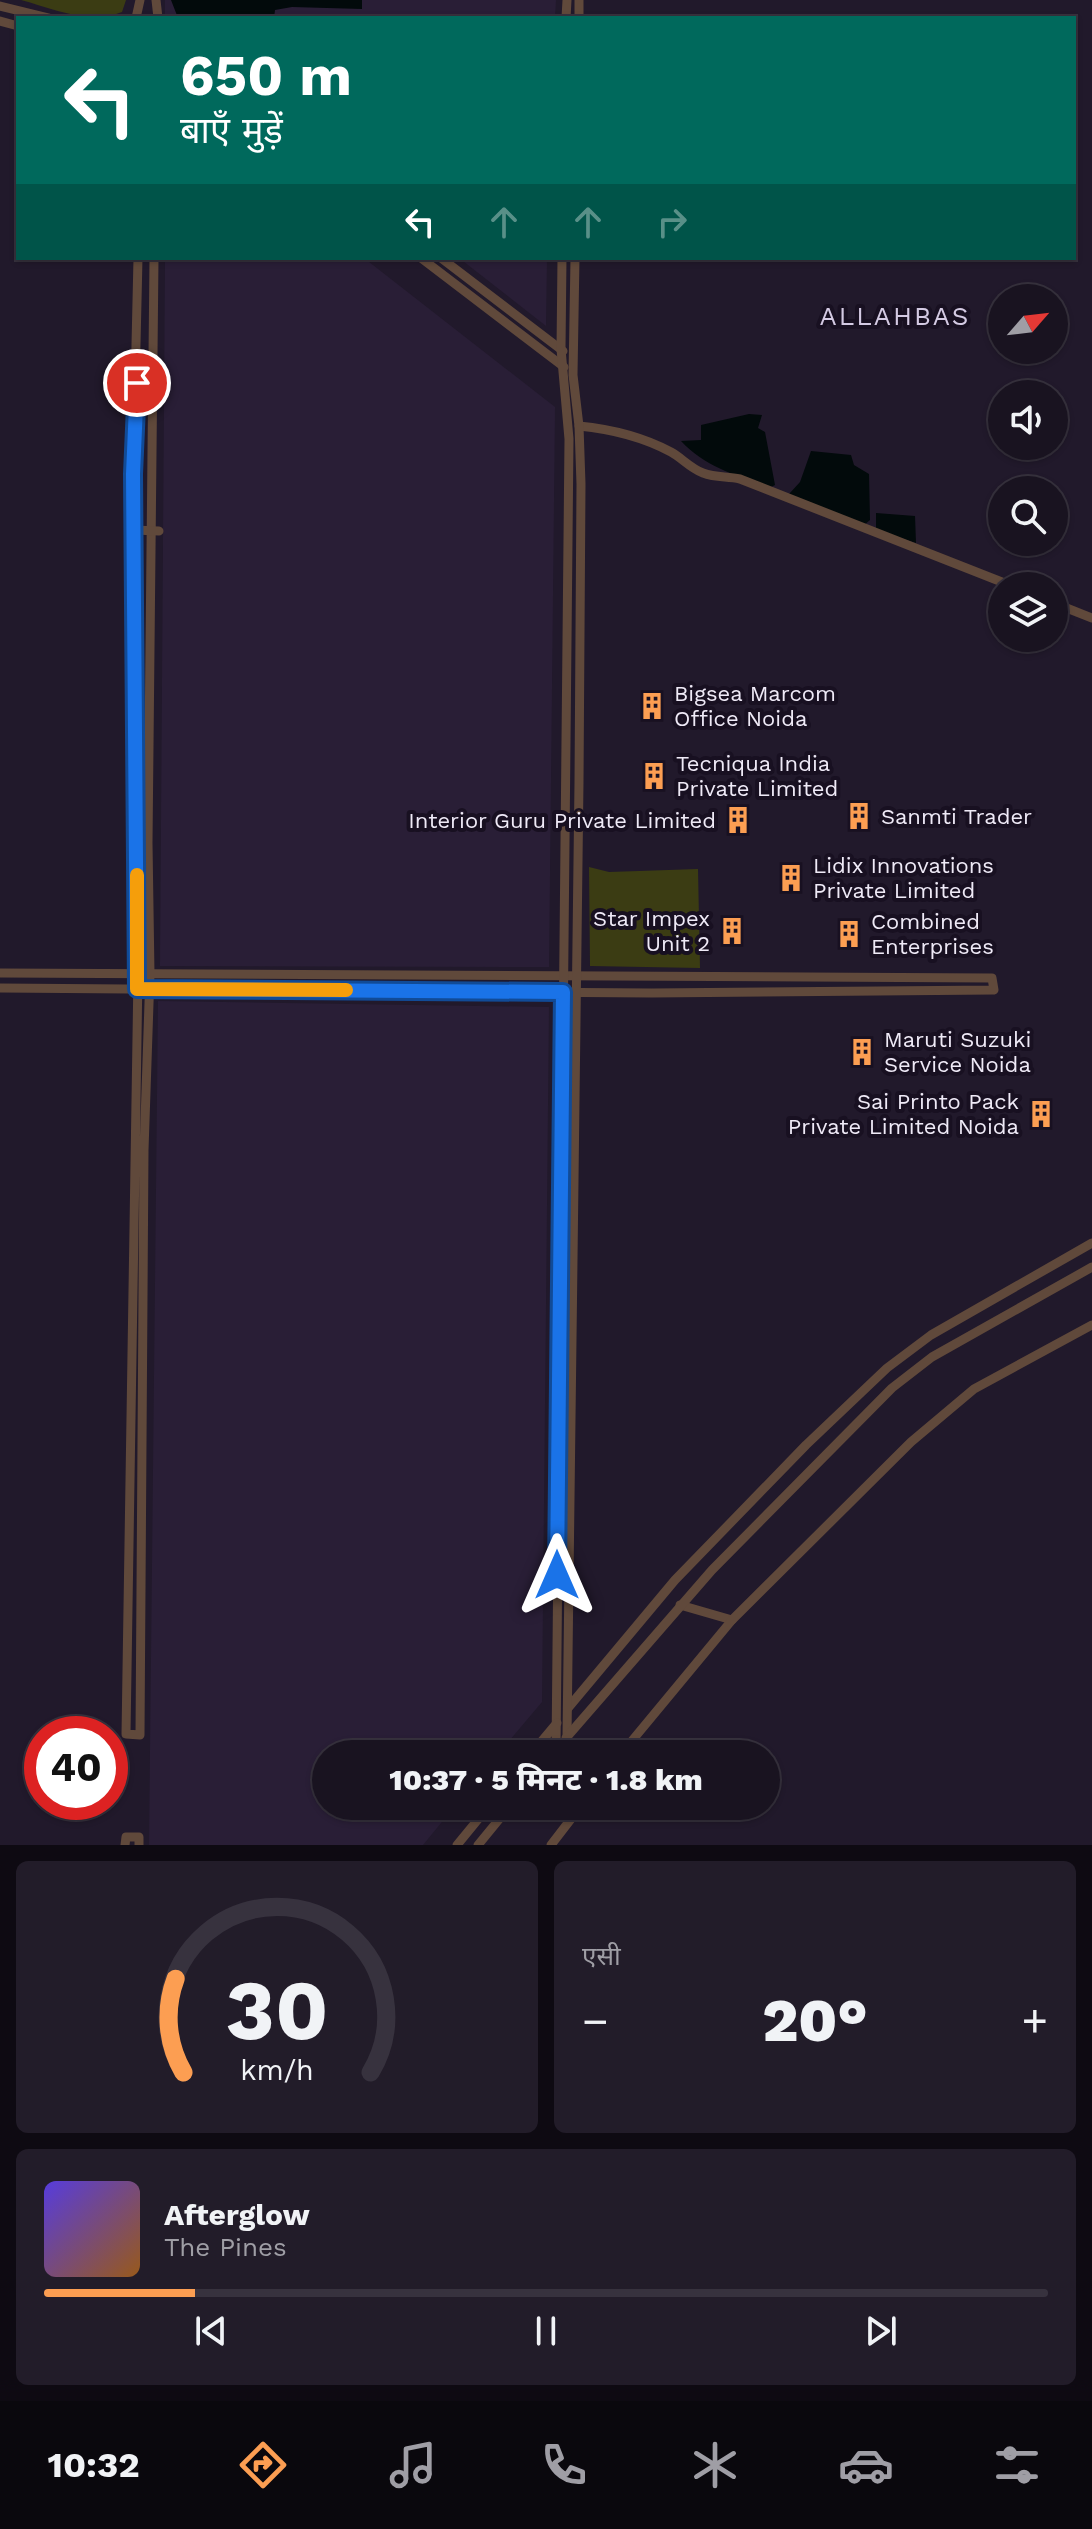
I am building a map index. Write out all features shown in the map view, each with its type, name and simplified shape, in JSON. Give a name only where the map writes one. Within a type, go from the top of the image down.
[{"type":"street","points":[[0,6],[41,16]]},
{"type":"street","points":[[138,260],[134,530],[138,974],[126,1734],[140,1735],[144,1150],[150,990],[148,843],[155,531],[154,260]]},
{"type":"street","points":[[424,260],[573,375]]},
{"type":"street","points":[[444,260],[573,358]]},
{"type":"street","points":[[562,260],[561,349],[569,439],[563,976],[569,992],[567,1737]]},
{"type":"street","points":[[556,1740],[569,992],[575,976],[579,782],[579,426],[573,375],[575,260]]},
{"type":"street","points":[[579,426],[647,441],[703,473],[740,479],[988,577]]},
{"type":"street","points":[[134,530],[155,531]]},
{"type":"street","points":[[1068,609],[1092,618]]},
{"type":"street","points":[[0,973],[992,978],[994,990],[569,992],[0,988]]},
{"type":"street","points":[[542,1740],[675,1580],[806,1445],[887,1368],[931,1335],[1092,1243]]},
{"type":"street","points":[[565,1740],[680,1605],[813,1464],[907,1376],[932,1357],[1092,1267]]},
{"type":"street","points":[[632,1740],[727,1618],[964,1396],[1092,1325]]},
{"type":"street","points":[[680,1605],[727,1618]]},
{"type":"street","points":[[457,1845],[478,1820]]},
{"type":"street","points":[[478,1845],[499,1820]]},
{"type":"street","points":[[551,1845],[570,1820]]},
{"type":"street","points":[[125,1845],[126,1837],[139,1837],[139,1845]]},
{"type":"shaded area","points":[[21,0],[126,0],[122,12],[110,16],[72,14]]},
{"type":"shaded area","points":[[165,0],[556,0],[555,16],[165,16]]},
{"type":"shaded area","points":[[171,0],[362,0],[362,9],[292,7],[275,10],[274,16],[177,16]]},
{"type":"shaded area","points":[[165,260],[367,260],[555,407],[549,967],[160,966]]},
{"type":"shaded area","points":[[462,260],[547,260],[546,326]]},
{"type":"shaded area","points":[[749,414],[762,415],[758,428],[765,432],[775,485],[769,488],[711,464],[681,441],[701,440],[701,425]]},
{"type":"shaded area","points":[[811,451],[851,455],[854,465],[869,474],[870,520],[863,526],[789,494],[800,482]]},
{"type":"shaded area","points":[[876,513],[915,516],[916,543],[876,530]]},
{"type":"shaded area","points":[[589,867],[609,872],[698,869],[700,968],[590,966]]},
{"type":"shaded area","points":[[158,1001],[549,1007],[542,1702],[510,1740],[312,1740],[312,1820],[444,1820],[423,1845],[149,1845]]},
{"type":"slow traffic","points":[[137,875],[137,989],[346,990]]},
{"type":"place","name":"Bigsea Marcom Office Noida","points":[[652,706]]},
{"type":"place","name":"Tecniqua India Private Limited","points":[[654,776]]},
{"type":"place","name":"Sanmti Trader","points":[[859,816]]},
{"type":"place","name":"Interior Guru Private Limited","points":[[738,820]]},
{"type":"place","name":"Lidix Innovations Private Limited","points":[[791,878]]},
{"type":"place","name":"Star Impex Unit 2","points":[[732,931]]},
{"type":"place","name":"Combined Enterprises","points":[[849,934]]},
{"type":"place","name":"Maruti Suzuki Service Noida","points":[[862,1052]]},
{"type":"place","name":"Sai Printo Pack Private Limited Noida","points":[[1041,1114]]},
{"type":"district","name":"ALLAHBAS","points":[[895,316]]},
{"type":"route","points":[[137,383],[133,474],[137,989],[563,992],[557,1575]]}]
